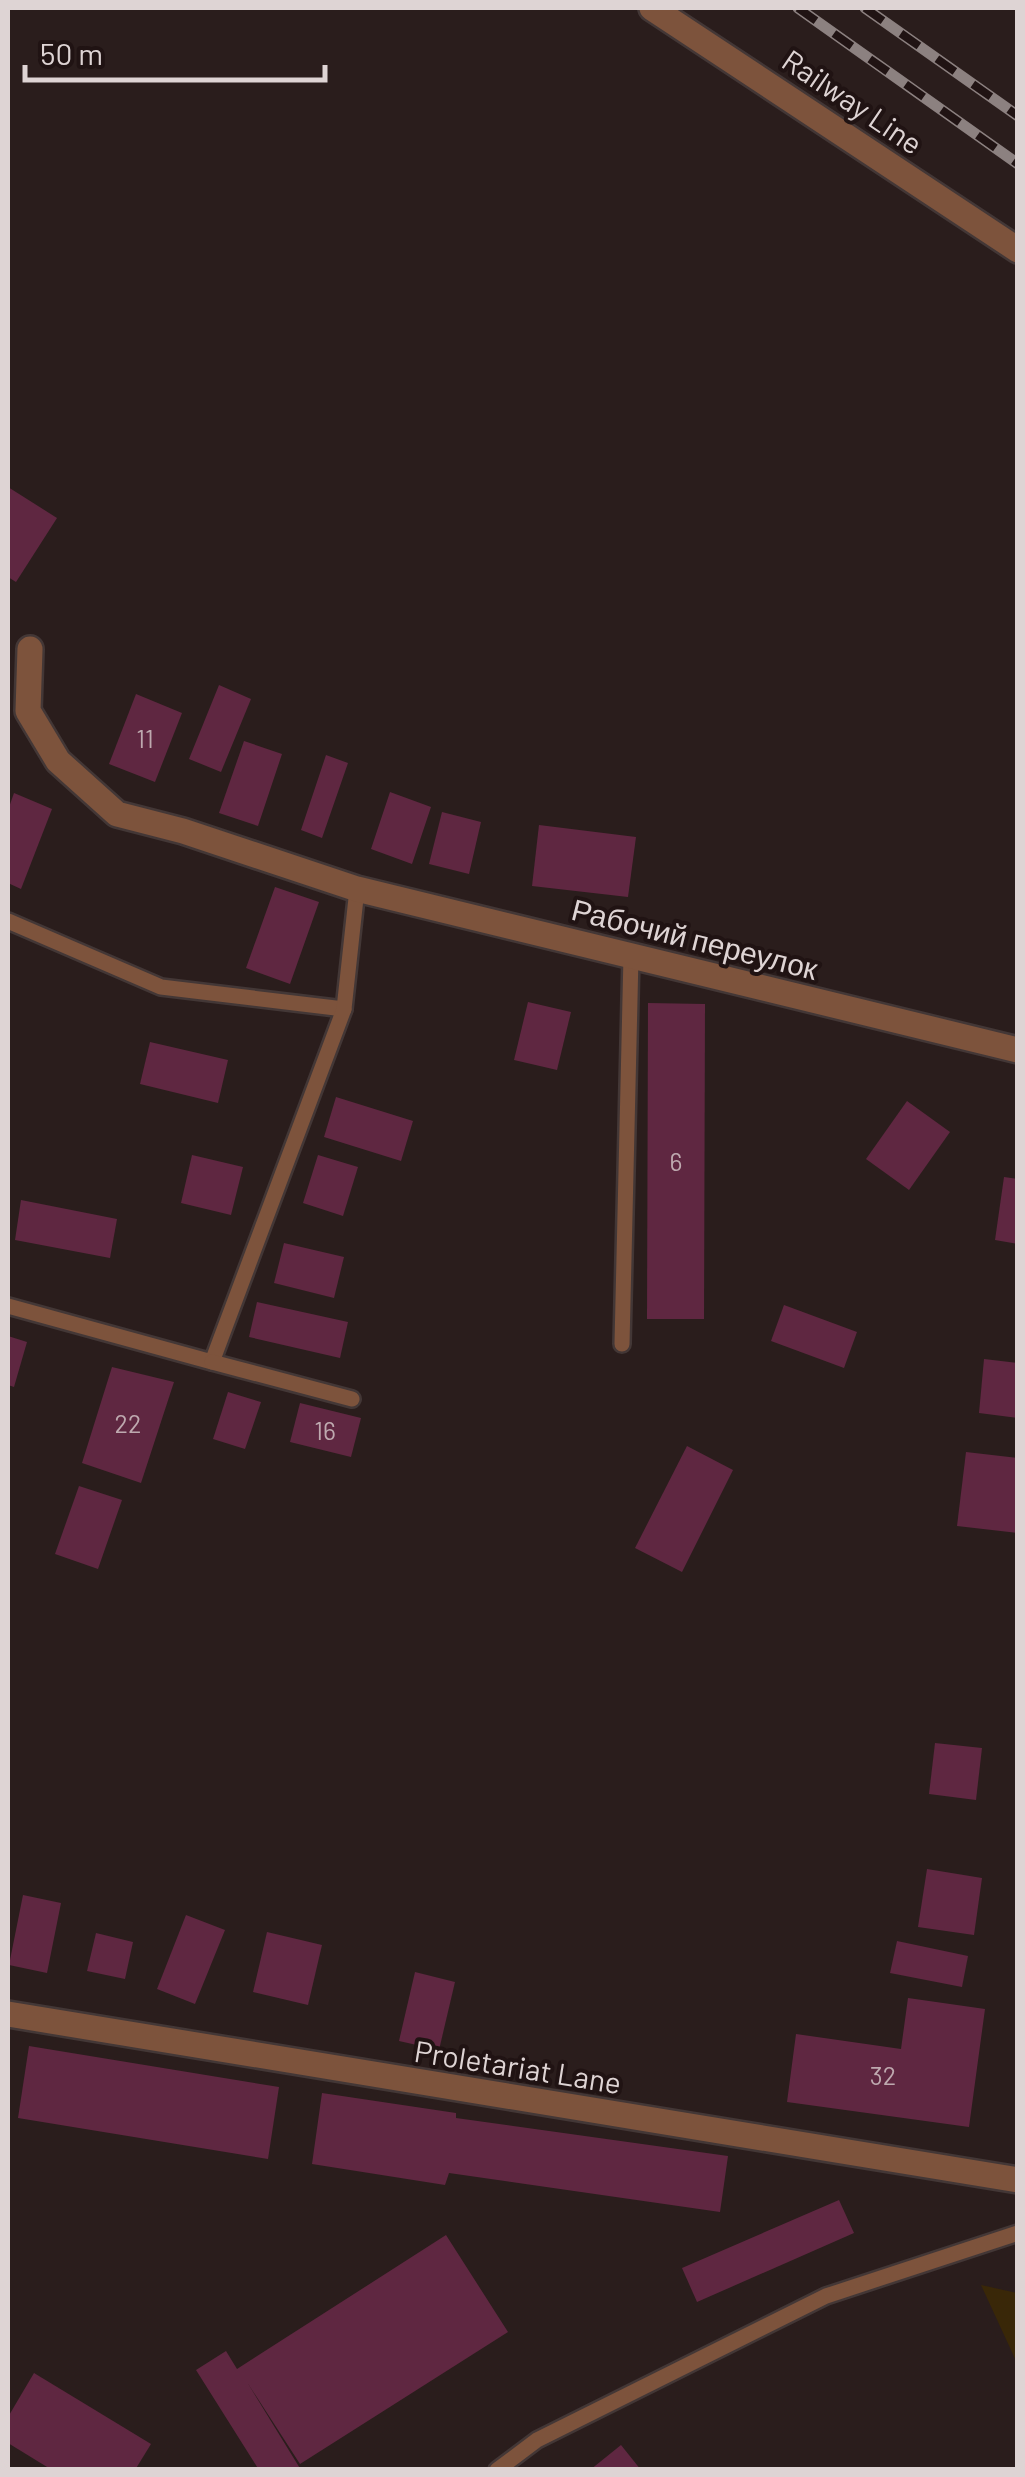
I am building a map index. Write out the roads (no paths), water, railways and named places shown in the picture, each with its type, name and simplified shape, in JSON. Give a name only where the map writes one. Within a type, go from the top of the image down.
[{"type":"street","name":"Railway Line","points":[[652,8],[1018,250]]},
{"type":"street","name":"Рабочий переулок","points":[[30,649],[28,711],[58,761],[117,814],[183,831],[357,889],[1018,1050]]},
{"type":"street","name":"Proletariat Lane","points":[[8,2014],[1018,2180]]},
{"type":"lane","points":[[212,1362],[344,1009],[357,889]]},
{"type":"lane","points":[[8,920],[161,986],[344,1009]]},
{"type":"lane","points":[[622,1344],[631,956]]},
{"type":"lane","points":[[8,1306],[352,1399]]},
{"type":"lane","points":[[498,2470],[536,2440],[826,2296],[1018,2233]]},
{"type":"railway","points":[[798,8],[1018,164]]},
{"type":"railway","points":[[865,8],[1018,116]]}]
